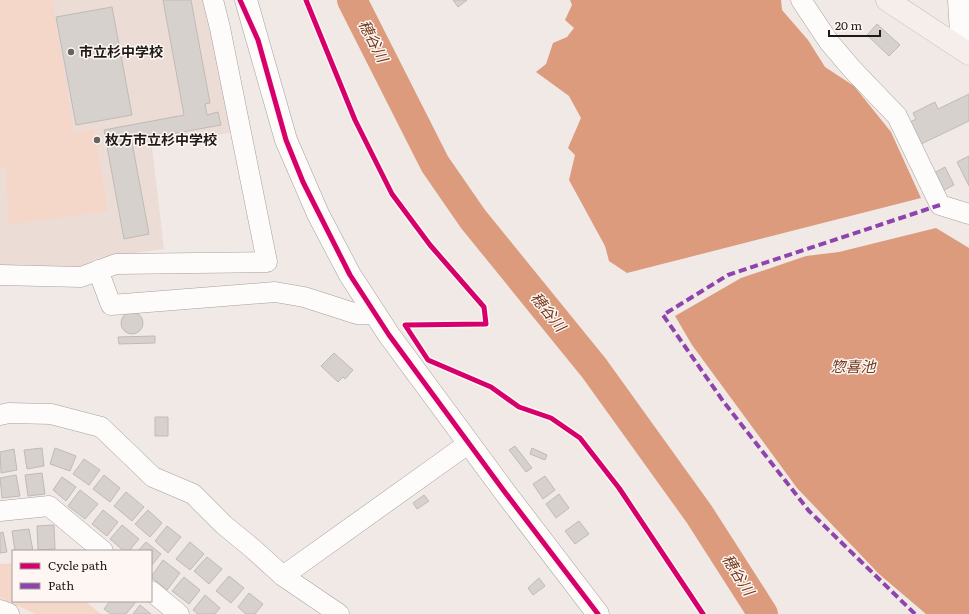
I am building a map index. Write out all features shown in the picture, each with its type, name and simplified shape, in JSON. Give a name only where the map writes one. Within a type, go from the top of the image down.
[{"type":"highway","points":[[887,0],[965,52]]},
{"type":"street","points":[[0,276],[81,277],[116,264],[267,262],[220,28],[213,0]]},
{"type":"street","points":[[240,0],[258,40]]},
{"type":"street","points":[[246,0],[286,140],[303,182],[350,275],[375,314],[468,443],[598,614]]},
{"type":"street","points":[[252,0],[258,40]]},
{"type":"street","points":[[802,0],[829,42],[852,69],[897,116],[940,205],[969,214]]},
{"type":"street","points":[[960,0],[965,52]]},
{"type":"street","points":[[98,270],[111,305],[275,292],[304,297],[356,314],[375,314]]},
{"type":"street","points":[[0,415],[9,413],[52,414],[101,427],[153,478],[193,494],[224,525],[283,576],[339,614]]},
{"type":"street","points":[[283,576],[468,443]]},
{"type":"street","points":[[0,510],[49,506],[102,550]]},
{"type":"street","points":[[152,592],[179,614]]},
{"type":"street","points":[[0,611],[8,614]]},
{"type":"shaded area","name":"枚方市立杉中学校","points":[[0,0],[205,0],[234,132],[152,147],[164,249],[94,259],[82,272],[0,271]]},
{"type":"shaded area","points":[[0,0],[52,0],[74,132],[94,129],[108,211],[8,225],[6,168],[0,168]]},
{"type":"shaded area","points":[[12,563],[12,602],[86,602],[101,614],[36,614],[0,598],[0,564]]},
{"type":"water","points":[[570,0],[781,0],[782,10],[808,40],[825,67],[854,86],[891,132],[921,198],[627,273],[609,261],[605,246],[569,180],[575,155],[568,148],[581,118],[569,96],[536,72],[546,64],[553,43],[567,37],[574,28],[565,20],[572,5]]},
{"type":"water","name":"惣喜池","points":[[936,228],[969,248],[969,614],[926,614],[879,574],[797,488],[692,345],[675,316],[741,278],[806,256],[839,252]]},
{"type":"building","points":[[163,0],[191,0],[210,103],[205,104],[207,115],[218,112],[221,125],[149,138],[149,134],[131,137],[149,234],[124,239],[104,130],[184,115]]},
{"type":"building","points":[[453,0],[467,0],[458,7]]},
{"type":"building","points":[[112,7],[132,115],[76,125],[56,17]]},
{"type":"building","points":[[877,24],[900,45],[889,56],[867,35]]},
{"type":"building","points":[[969,94],[969,121],[919,145],[908,123],[916,119],[913,113],[935,102],[938,109]]},
{"type":"building","points":[[969,156],[969,186],[957,162]]},
{"type":"building","points":[[945,167],[954,185],[942,191],[934,173]]},
{"type":"building","points":[[132,312],[140,315],[143,323],[140,331],[132,334],[124,331],[121,323],[124,315]]},
{"type":"building","points":[[155,336],[155,343],[119,344],[118,337]]},
{"type":"building","points":[[334,353],[353,370],[345,379],[343,377],[338,382],[321,366]]},
{"type":"building","points":[[155,417],[168,417],[168,436],[155,436]]},
{"type":"building","points":[[515,446],[532,468],[526,472],[509,450]]},
{"type":"building","points":[[42,448],[44,466],[27,469],[24,450]]},
{"type":"building","points":[[55,448],[76,456],[70,471],[50,464]]},
{"type":"building","points":[[532,448],[547,455],[545,460],[530,454]]},
{"type":"building","points":[[14,449],[17,470],[1,473],[0,452]]},
{"type":"building","points":[[84,459],[100,470],[89,485],[73,474]]},
{"type":"building","points":[[42,473],[45,494],[28,496],[25,475]]},
{"type":"building","points":[[16,475],[20,496],[2,498],[0,478]]},
{"type":"building","points":[[104,475],[120,488],[110,502],[93,489]]},
{"type":"building","points":[[545,476],[555,490],[543,499],[533,484]]},
{"type":"building","points":[[62,477],[76,487],[66,501],[53,490]]},
{"type":"building","points":[[80,490],[98,504],[85,519],[68,506]]},
{"type":"building","points":[[126,492],[144,507],[132,521],[114,506]]},
{"type":"building","points":[[559,494],[569,508],[556,518],[546,504]]},
{"type":"building","points":[[424,495],[429,501],[417,509],[413,503]]},
{"type":"building","points":[[103,510],[118,522],[107,536],[92,524]]},
{"type":"building","points":[[148,510],[162,523],[150,537],[135,524]]},
{"type":"building","points":[[579,521],[589,534],[575,544],[565,531]]},
{"type":"building","points":[[54,525],[55,549],[38,550],[37,526]]},
{"type":"building","points":[[122,525],[139,539],[130,550],[123,550],[110,539]]},
{"type":"building","points":[[167,526],[181,537],[168,553],[155,541]]},
{"type":"building","points":[[29,529],[33,550],[15,550],[12,531]]},
{"type":"building","points":[[3,532],[7,552],[0,553],[0,533]]},
{"type":"building","points":[[146,542],[161,554],[152,565],[152,550],[139,550]]},
{"type":"building","points":[[190,542],[204,554],[190,570],[176,559]]},
{"type":"building","points":[[207,557],[222,569],[209,584],[194,571]]},
{"type":"building","points":[[163,560],[180,573],[167,590],[152,578]]},
{"type":"building","points":[[229,576],[244,588],[231,603],[216,591]]},
{"type":"building","points":[[184,577],[200,590],[189,604],[172,591]]},
{"type":"building","points":[[539,578],[545,586],[533,595],[528,588]]},
{"type":"building","points":[[249,593],[263,604],[255,614],[246,614],[238,607]]},
{"type":"building","points":[[205,595],[220,608],[215,614],[198,614],[193,610]]},
{"type":"building","points":[[109,602],[135,603],[126,614],[111,614],[104,609]]},
{"type":"building","points":[[140,605],[151,614],[133,614]]},
{"type":"waterway","name":"穂谷川","points":[[352,0],[435,164],[473,219],[594,368],[699,514],[763,614]]},
{"type":"marked path","points":[[915,614],[809,511],[723,401],[663,315],[728,275],[940,205]]},
{"type":"cycle path","points":[[240,0],[258,40],[286,140],[303,182],[350,275],[389,335],[504,491],[598,614]]},
{"type":"cycle path","points":[[306,0],[355,120],[392,194],[430,245],[484,307],[486,324],[405,325],[428,360],[491,387],[519,407],[551,418],[580,438],[619,488],[703,614]]},
{"type":"place","name":"市立杉中学校","points":[[71,52]]},
{"type":"place","name":"枚方市立杉中学校","points":[[97,140]]}]
